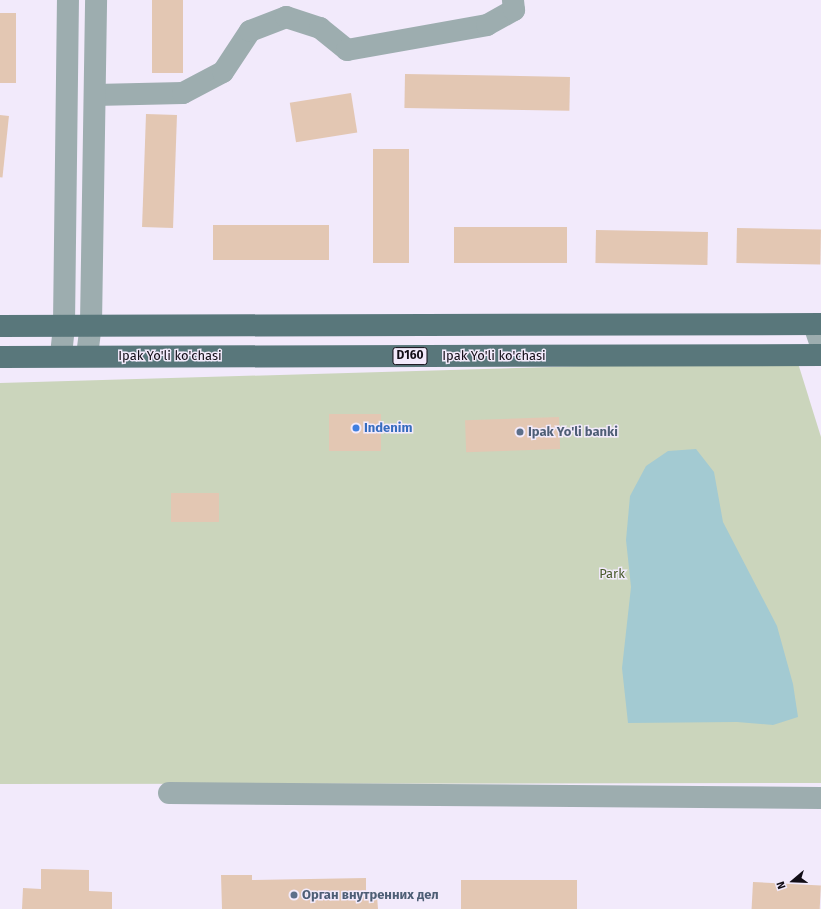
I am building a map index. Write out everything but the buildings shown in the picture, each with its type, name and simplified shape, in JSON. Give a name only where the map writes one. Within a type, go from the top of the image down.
[{"type":"main road","points":[[0,326],[64,324],[817,325]]},
{"type":"main road","name":"Ipak Yo'li ko'chasi","points":[[0,357],[61,355],[821,355]]},
{"type":"street","points":[[61,355],[64,324],[68,0]]},
{"type":"street","points":[[87,356],[91,324],[96,95],[96,0]]},
{"type":"street","points":[[96,95],[183,92],[223,72],[250,32],[286,17],[320,28],[347,50],[487,25],[514,10],[513,0]]},
{"type":"street","points":[[817,325],[821,345]]},
{"type":"street","points":[[169,793],[821,798]]},
{"type":"green space","name":"Park","points":[[797,360],[821,437],[821,783],[0,784],[0,383]]},
{"type":"shaded area","points":[[696,449],[714,472],[723,522],[777,626],[793,684],[798,717],[773,725],[737,722],[628,723],[622,668],[631,587],[626,540],[630,496],[646,466],[668,451]]},
{"type":"place","name":"Indenim","points":[[356,428]]},
{"type":"place","name":"Ipak Yo'li banki","points":[[520,432]]},
{"type":"place","name":"Орган внутренних дел","points":[[294,895]]}]
